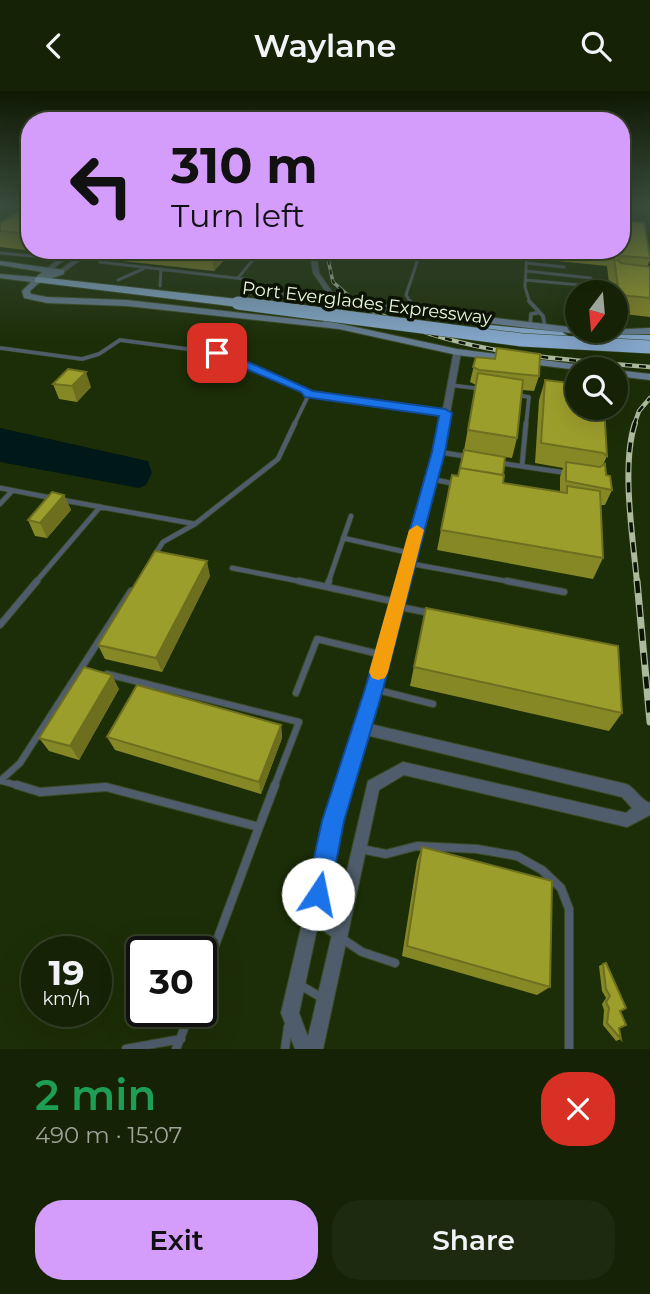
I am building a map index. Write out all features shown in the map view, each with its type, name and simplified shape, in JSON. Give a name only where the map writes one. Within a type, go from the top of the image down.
[{"type":"highway","name":"Port Everglades Expressway","points":[[61,272],[514,332],[650,339]]},
{"type":"highway","name":"Port Everglades Expressway","points":[[39,280],[244,297],[522,340],[650,347]]},
{"type":"street","points":[[62,259],[26,291],[27,296],[47,300],[117,302],[326,325],[373,332],[457,352],[565,366]]},
{"type":"street","points":[[0,276],[39,280],[61,272],[78,259]]},
{"type":"street","points":[[314,259],[316,273],[336,302]]},
{"type":"street","points":[[0,263],[61,272]]},
{"type":"street","points":[[244,297],[264,293],[565,329]]},
{"type":"street","points":[[326,325],[336,302]]},
{"type":"street","points":[[628,331],[650,331]]},
{"type":"street","points":[[304,1049],[290,1013],[333,821],[374,689],[395,604],[439,452],[457,352]]},
{"type":"street","points":[[628,374],[650,377]]},
{"type":"street","points":[[314,1049],[373,786],[403,768],[627,820],[646,809],[626,791],[362,728]]},
{"type":"lane","points":[[0,253],[21,255]]},
{"type":"lane","points":[[104,259],[100,262],[252,279],[264,293]]},
{"type":"lane","points":[[238,278],[254,259]]},
{"type":"lane","points":[[417,312],[406,295],[418,259]]},
{"type":"lane","points":[[526,259],[525,294],[529,305],[543,316],[545,327]]},
{"type":"lane","points":[[526,263],[564,267]]},
{"type":"lane","points":[[118,280],[146,267]]},
{"type":"lane","points":[[160,286],[161,269]]},
{"type":"lane","points":[[526,271],[591,278],[592,286],[526,280]]},
{"type":"lane","points":[[530,325],[531,314],[537,313]]},
{"type":"lane","points":[[0,348],[82,359],[99,354],[120,340],[206,351],[292,384],[309,394],[445,413]]},
{"type":"lane","points":[[450,384],[485,390]]},
{"type":"lane","points":[[507,393],[529,397],[522,466]]},
{"type":"lane","points":[[148,565],[163,542],[195,524],[278,459],[309,394]]},
{"type":"lane","points":[[439,452],[473,458]]},
{"type":"lane","points":[[498,462],[568,474]]},
{"type":"lane","points":[[431,479],[469,486]]},
{"type":"lane","points":[[0,488],[195,524]]},
{"type":"lane","points":[[0,504],[12,491]]},
{"type":"lane","points":[[0,625],[100,506]]},
{"type":"lane","points":[[327,587],[351,516]]},
{"type":"lane","points":[[343,538],[408,558],[564,593]]},
{"type":"lane","points":[[232,568],[327,587],[440,615]]},
{"type":"lane","points":[[1,781],[20,763],[133,588]]},
{"type":"lane","points":[[296,693],[317,639],[383,655]]},
{"type":"lane","points":[[80,667],[92,670]]},
{"type":"lane","points":[[104,673],[299,722],[217,940]]},
{"type":"lane","points":[[374,689],[433,704]]},
{"type":"lane","points":[[1,781],[40,792],[106,787],[259,827]]},
{"type":"lane","points":[[359,848],[386,854],[417,846],[441,847],[477,849],[517,856],[541,870],[561,888],[569,909],[569,1049]]},
{"type":"lane","points":[[313,919],[362,952],[395,963]]},
{"type":"lane","points":[[298,983],[326,999]]},
{"type":"lane","points":[[285,1049],[290,1013]]},
{"type":"lane","points":[[176,1049],[185,1027]]},
{"type":"lane","points":[[126,1049],[181,1039]]},
{"type":"water","points":[[0,428],[148,461],[152,473],[146,485],[139,488],[0,462]]},
{"type":"building","points":[[630,252],[649,252],[650,258],[630,257]]},
{"type":"building","points":[[614,259],[621,263],[650,267],[650,298],[628,296],[628,280],[617,280]]},
{"type":"building","points":[[497,348],[540,354],[539,376],[479,370],[473,367],[476,357],[495,359]]},
{"type":"building","points":[[68,369],[86,372],[72,386],[53,384]]},
{"type":"building","points":[[478,373],[523,380],[517,438],[468,430]]},
{"type":"building","points":[[545,380],[565,382],[565,420],[605,420],[607,456],[603,453],[541,443]]},
{"type":"building","points":[[464,450],[505,457],[503,475],[460,468]]},
{"type":"building","points":[[566,462],[600,467],[605,464],[612,490],[566,481]]},
{"type":"building","points":[[460,468],[504,475],[503,483],[567,493],[567,486],[600,491],[603,558],[441,530],[452,475],[458,476]]},
{"type":"building","points":[[52,492],[64,495],[40,523],[28,520]]},
{"type":"building","points":[[155,551],[207,561],[156,658],[98,645]]},
{"type":"building","points":[[426,608],[618,646],[622,713],[414,667]]},
{"type":"building","points":[[84,667],[112,675],[70,746],[39,738]]},
{"type":"building","points":[[137,685],[281,725],[259,782],[107,737]]},
{"type":"building","points":[[422,847],[552,881],[550,987],[407,946]]},
{"type":"building","points":[[606,963],[626,1008],[620,1011],[626,1025],[619,1028],[621,1039],[607,1023],[609,1008],[606,1002],[610,996],[606,989],[603,964]]},
{"type":"railway","points":[[328,259],[333,282],[357,303]]},
{"type":"railway","points":[[355,301],[370,311],[450,340],[550,358],[650,367]]},
{"type":"railway","points":[[634,425],[639,411],[650,398]]},
{"type":"railway","points":[[635,423],[628,481],[637,583]]},
{"type":"railway","points":[[637,581],[650,722]]},
{"type":"slow traffic","points":[[378,672],[417,530]]},
{"type":"route","points":[[217,353],[309,394],[445,413],[439,452],[374,689],[333,821],[318,894]]}]
